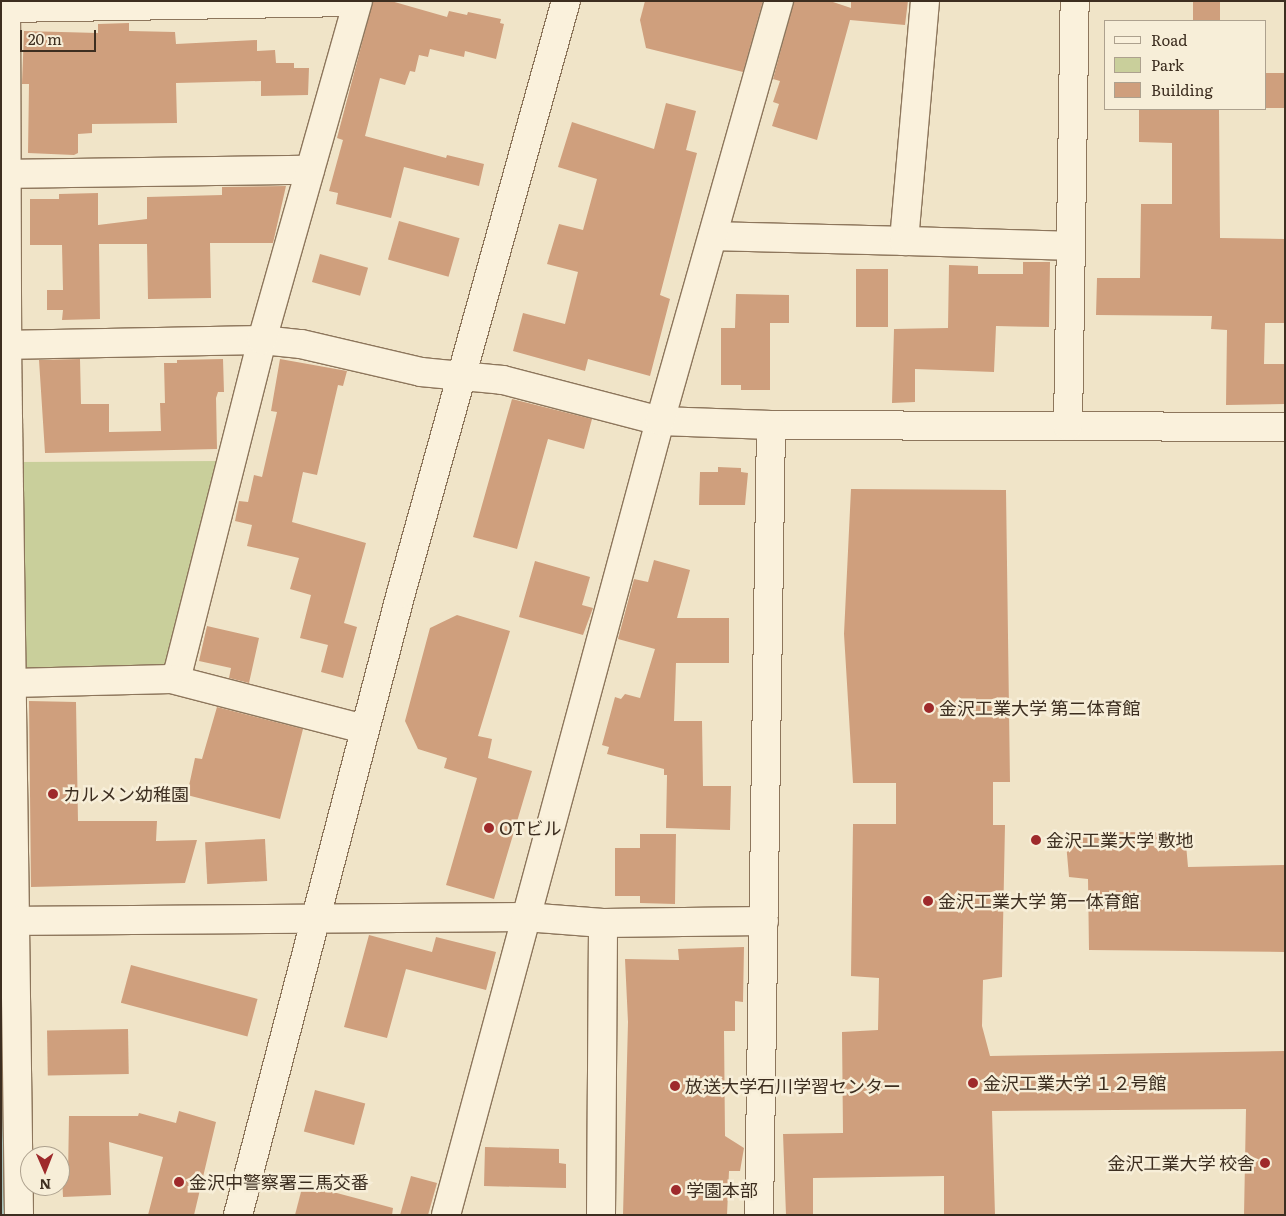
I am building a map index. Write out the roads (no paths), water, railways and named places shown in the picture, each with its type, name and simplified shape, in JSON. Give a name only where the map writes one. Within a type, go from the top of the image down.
[{"type":"street","points":[[238,1215],[365,729],[566,1]]},
{"type":"street","points":[[446,1215],[660,421],[779,1]]},
{"type":"street","points":[[904,241],[925,1]]},
{"type":"street","points":[[1068,426],[1075,1]]},
{"type":"street","points":[[19,1215],[8,921],[12,683],[4,344],[7,174],[6,5],[358,2],[262,340],[178,672],[170,678]]},
{"type":"street","points":[[7,174],[310,170]]},
{"type":"street","points":[[713,236],[1070,246]]},
{"type":"street","points":[[4,344],[262,340],[301,344],[421,372],[462,374],[503,380],[660,421],[771,425],[1285,427]]},
{"type":"street","points":[[759,1215],[771,425]]},
{"type":"street","points":[[12,683],[170,678],[365,729]]},
{"type":"street","points":[[8,921],[525,917],[603,923],[764,921]]},
{"type":"street","points":[[601,1215],[603,923]]},
{"type":"waterway","points":[[1,939],[4,1215]]},
{"type":"place","name":"金沢工業大学 第二体育館","points":[[929,708]]},
{"type":"place","name":"カルメン幼稚園","points":[[53,794]]},
{"type":"place","name":"OTビル","points":[[489,828]]},
{"type":"place","name":"金沢工業大学 敷地","points":[[1036,840]]},
{"type":"place","name":"金沢工業大学 第一体育館","points":[[928,901]]},
{"type":"place","name":"金沢工業大学 １２号館","points":[[973,1083]]},
{"type":"place","name":"放送大学石川学習センター","points":[[675,1086]]},
{"type":"place","name":"金沢工業大学 校舎","points":[[1265,1163]]},
{"type":"place","name":"金沢中警察署三馬交番","points":[[179,1182]]},
{"type":"place","name":"学園本部","points":[[676,1190]]}]
